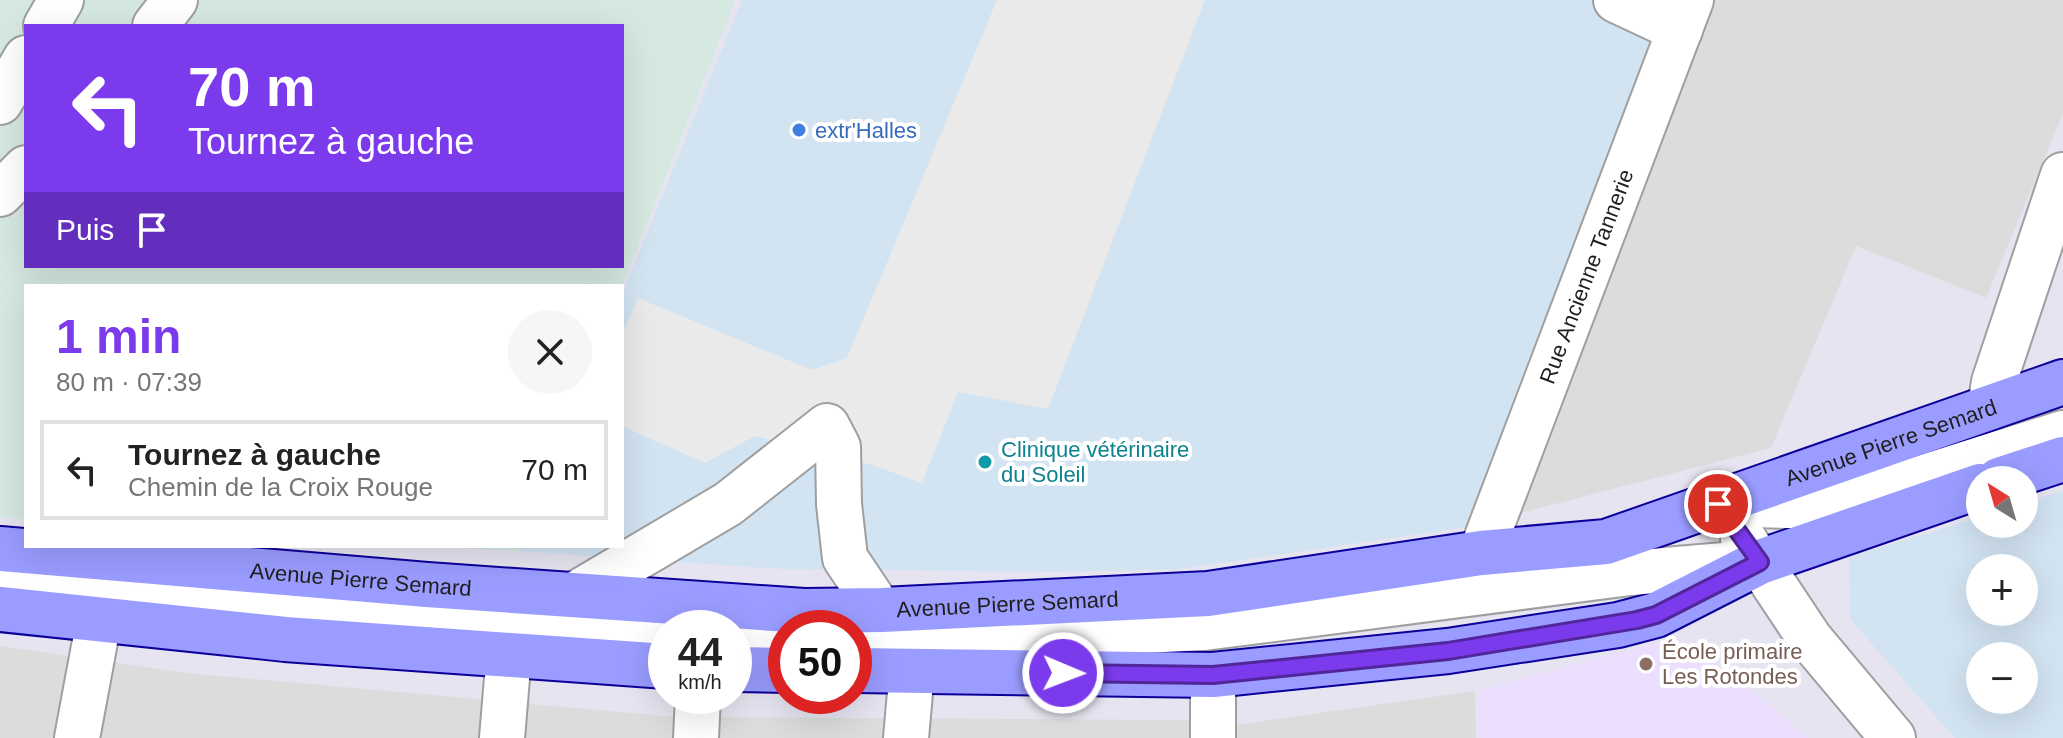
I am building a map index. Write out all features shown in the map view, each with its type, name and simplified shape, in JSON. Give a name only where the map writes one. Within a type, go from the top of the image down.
[{"type":"main road","name":"Avenue Pierre Semard","points":[[872,658],[899,641],[1481,553],[1606,542],[2063,382]]},
{"type":"main road","points":[[2038,467],[2063,459]]},
{"type":"main road","name":"Avenue Pierre Semard","points":[[752,614],[804,611],[899,641],[1213,675],[1448,651],[1618,625],[1656,615],[1760,562],[1966,491]]},
{"type":"main road","name":"Avenue Pierre Semard","points":[[0,549],[514,623],[648,661]]},
{"type":"main road","name":"Avenue Pierre Semard","points":[[0,609],[285,639],[514,623],[574,595],[668,610]]},
{"type":"street","points":[[47,24],[61,0]]},
{"type":"street","points":[[157,24],[175,0]]},
{"type":"street","points":[[1616,0],[1685,15]]},
{"type":"street","name":"Rue Ancienne Tannerie","points":[[1481,553],[1685,15]]},
{"type":"street","points":[[0,102],[24,61]]},
{"type":"street","points":[[0,194],[24,170]]},
{"type":"street","points":[[1990,407],[1994,382],[2063,175]]},
{"type":"street","points":[[574,595],[728,504],[827,426],[838,447],[839,504],[845,558],[899,641],[906,738]]},
{"type":"street","name":"Avenue Pierre Semard","points":[[1718,504],[1829,507],[2063,433]]},
{"type":"street","points":[[1718,504],[1810,639],[1893,738]]},
{"type":"street","name":"Avenue Pierre Semard","points":[[872,643],[1204,628],[1630,573],[1760,562]]},
{"type":"street","name":"Avenue Pierre Semard","points":[[0,580],[286,608],[648,634]]},
{"type":"street","points":[[77,738],[99,620]]},
{"type":"street","points":[[502,738],[514,623]]},
{"type":"street","points":[[1213,675],[1213,738]]},
{"type":"street","points":[[696,738],[697,714]]},
{"type":"shaded area","points":[[0,0],[735,0],[623,284],[24,284],[24,519],[0,517]]},
{"type":"shaded area","points":[[742,0],[1665,0],[1474,526],[1179,569],[1058,572],[783,569],[518,551],[519,548],[624,548],[624,290]]},
{"type":"shaded area","points":[[997,0],[1205,0],[1048,409],[958,392],[922,483],[875,466],[755,436],[705,463],[624,427],[624,330],[638,298],[812,370],[847,358]]},
{"type":"shaded area","points":[[1677,0],[2063,0],[2063,113],[1986,298],[1856,246],[1771,448],[1516,514]]},
{"type":"shaded area","points":[[2063,491],[2063,738],[1955,738],[1850,619],[1849,557],[1966,521],[1966,538],[2038,538],[2038,499]]},
{"type":"shaded area","points":[[457,548],[519,548],[518,551]]},
{"type":"shaded area","name":"École primaire Les Rotondes","points":[[1676,637],[1761,698],[1809,738],[1479,738],[1478,691]]},
{"type":"shaded area","points":[[0,646],[186,673],[676,717],[1189,720],[1235,725],[1475,691],[1476,738],[0,738]]},
{"type":"place","name":"extr'Halles","points":[[799,130]]},
{"type":"place","name":"Clinique vétérinaire du Soleil","points":[[985,462]]},
{"type":"place","name":"École primaire Les Rotondes","points":[[1646,664]]},
{"type":"route","points":[[1063,673],[1213,675],[1448,651],[1618,625],[1656,615],[1760,562],[1718,504]]}]
